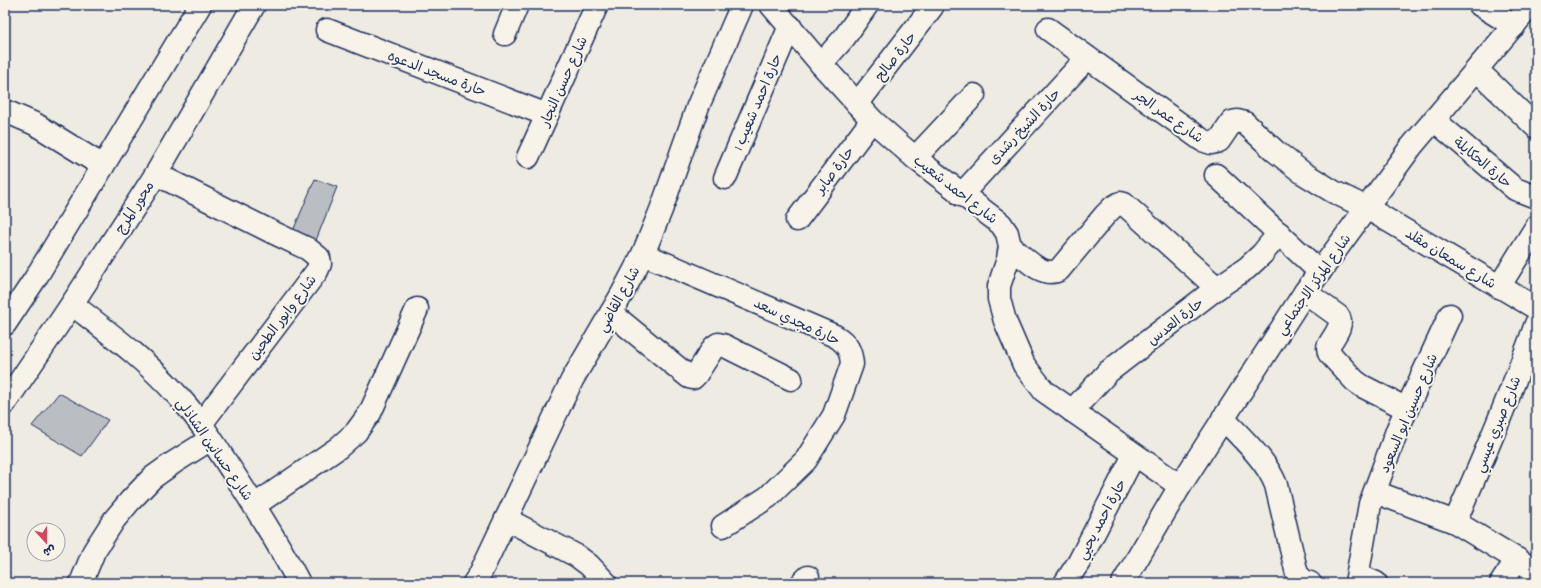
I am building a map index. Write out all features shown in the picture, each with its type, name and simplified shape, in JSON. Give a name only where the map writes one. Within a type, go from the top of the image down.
[{"type":"street","points":[[5,324],[35,279],[200,5]]},
{"type":"street","name":"محور المرج","points":[[5,403],[72,304],[156,174],[254,5]]},
{"type":"street","points":[[505,34],[517,5]]},
{"type":"street","name":"شارع حسن النجار","points":[[528,157],[597,5]]},
{"type":"street","name":"شارع القاضي","points":[[474,583],[479,576],[572,380],[622,294],[643,254],[661,210],[698,106],[742,5]]},
{"type":"street","name":"شارع احمد شعيب","points":[[771,5],[821,64],[872,120],[915,158],[961,195],[1001,224],[1007,233],[1010,246]]},
{"type":"street","points":[[821,64],[844,38],[868,5]]},
{"type":"street","points":[[1480,5],[1514,26]]},
{"type":"street","name":"شارع المركز الاجتماعي","points":[[1123,583],[1180,486],[1305,292],[1412,147],[1532,5]]},
{"type":"street","name":"حارة صالح","points":[[857,104],[932,7]]},
{"type":"street","name":"حارة احمد شعيب 1","points":[[726,178],[790,26]]},
{"type":"street","name":"شارع عمر الجر","points":[[1048,29],[1202,140],[1211,143],[1219,141],[1232,122],[1237,121],[1245,123],[1275,151],[1304,173],[1334,192],[1367,208]]},
{"type":"street","name":"حارة مسجد الدعوه","points":[[327,30],[548,115]]},
{"type":"street","name":"حارة الشيخ رشدى","points":[[961,195],[1087,58]]},
{"type":"street","points":[[1477,70],[1536,127]]},
{"type":"street","points":[[915,158],[974,95]]},
{"type":"street","points":[[5,111],[35,124],[103,166]]},
{"type":"street","name":"حارة صابر","points":[[797,220],[872,120]]},
{"type":"street","name":"حارة الحكايلة","points":[[1434,120],[1516,189],[1536,197]]},
{"type":"street","name":"شارع وابور الطحين","points":[[156,174],[270,232],[308,249],[319,258],[320,264],[317,271],[206,431]]},
{"type":"street","points":[[1216,175],[1320,272]]},
{"type":"street","points":[[1180,486],[1044,391],[1024,365],[1006,322],[999,299],[999,286],[1008,259],[1010,246],[1041,270],[1054,273],[1059,270],[1105,215],[1113,207],[1120,203],[1124,204],[1217,288]]},
{"type":"street","name":"شارع سمعان مقلد","points":[[1367,208],[1536,308]]},
{"type":"street","points":[[1499,287],[1536,227]]},
{"type":"street","name":"حارة العدس","points":[[1072,411],[1108,372],[1217,288],[1246,268],[1262,254],[1279,233]]},
{"type":"street","name":"حارة مجدي سعد","points":[[643,254],[836,336],[843,341],[851,356],[852,364],[834,415],[806,460],[768,497],[723,526]]},
{"type":"street","points":[[1305,292],[1340,319],[1341,324],[1328,347],[1330,352],[1352,378],[1362,386],[1407,409]]},
{"type":"street","name":"شارع حسانين الشاذلي","points":[[72,304],[131,350],[177,394],[206,431],[255,505],[287,559],[299,583]]},
{"type":"street","points":[[255,505],[338,448],[356,432],[370,413],[417,309]]},
{"type":"street","points":[[611,313],[689,377],[693,378],[696,375],[714,347],[718,344],[723,345],[791,379]]},
{"type":"street","name":"شارع حسين ابو السعود","points":[[1363,580],[1370,504],[1395,435],[1450,315]]},
{"type":"street","name":"شارع صبري عيسي","points":[[1455,522],[1486,453],[1536,324]]},
{"type":"street","points":[[1223,418],[1271,473],[1276,485],[1297,574],[1304,581],[1310,583]]},
{"type":"street","points":[[81,583],[94,550],[114,520],[152,478],[173,463],[206,431]]},
{"type":"street","name":"حارة احمد يحيي","points":[[1065,583],[1079,562],[1134,455]]},
{"type":"street","points":[[1375,492],[1455,522],[1517,558],[1536,571]]},
{"type":"street","points":[[506,519],[577,556],[589,565],[606,583]]},
{"type":"street","points":[[1501,583],[1517,558]]},
{"type":"building","points":[[315,179],[337,187],[313,248],[290,238]]},
{"type":"building","points":[[59,393],[108,420],[82,456],[32,426]]}]
